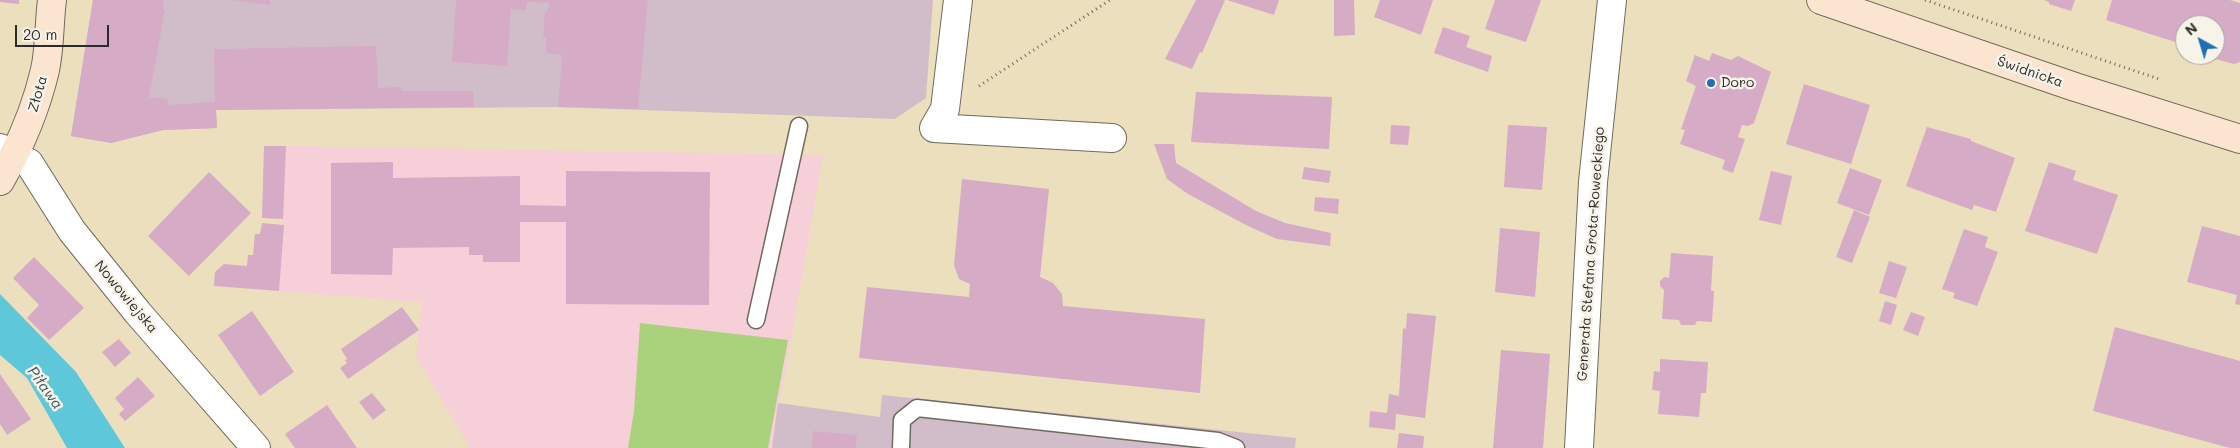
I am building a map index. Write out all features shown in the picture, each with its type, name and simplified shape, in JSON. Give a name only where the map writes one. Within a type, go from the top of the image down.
[{"type":"street","name":"Złota","points":[[0,181],[7,152],[31,117],[45,68],[52,0]]},
{"type":"street","points":[[958,0],[945,108],[934,128],[1112,138]]},
{"type":"street","name":"Generała Stefana Grota-Roweckiego","points":[[1580,448],[1593,182],[1612,0]]},
{"type":"street","name":"Świdnicka","points":[[1821,0],[2074,87],[2240,139]]},
{"type":"street","name":"Nowowiejska","points":[[7,152],[29,163],[72,231],[138,313],[256,448]]},
{"type":"lane","points":[[756,320],[798,126]]},
{"type":"lane","points":[[901,448],[902,420],[917,408],[1218,441],[1236,448]]},
{"type":"path","points":[[945,108],[1110,0]]},
{"type":"path","points":[[1925,0],[2167,82]]},
{"type":"shaded area","points":[[93,0],[933,0],[926,98],[895,119],[558,107],[216,110],[217,128],[163,130],[111,143],[71,136]]},
{"type":"shaded area","points":[[286,146],[823,155],[772,448],[470,448],[416,356],[422,302],[279,291]]},
{"type":"shaded area","points":[[882,395],[1296,438],[1295,448],[772,448],[778,403],[880,417]]},
{"type":"green space","points":[[640,323],[788,340],[768,448],[628,448],[634,411]]},
{"type":"water","name":"Piława","points":[[0,294],[76,372],[125,448],[67,448],[27,378],[0,355]]},
{"type":"building","points":[[0,0],[19,0],[19,4],[0,2]]},
{"type":"building","points":[[93,0],[164,0],[163,10],[165,10],[149,97],[168,99],[167,105],[215,102],[214,49],[376,46],[378,88],[401,87],[401,91],[473,91],[474,107],[216,110],[217,128],[163,130],[111,143],[71,136]]},
{"type":"building","points":[[232,0],[270,0],[270,5]]},
{"type":"building","points":[[456,0],[648,0],[638,109],[558,107],[562,55],[546,53],[546,38],[543,37],[545,11],[548,11],[549,3],[527,2],[526,10],[511,9],[507,66],[452,62]]},
{"type":"building","points":[[1196,0],[1225,0],[1202,53],[1200,52],[1192,69],[1165,59]]},
{"type":"building","points":[[1227,0],[1279,0],[1274,15]]},
{"type":"building","points":[[1334,0],[1354,0],[1355,35],[1334,36]]},
{"type":"building","points":[[1380,0],[1433,0],[1421,35],[1374,17]]},
{"type":"building","points":[[1495,0],[1541,0],[1526,42],[1485,29]]},
{"type":"building","points":[[2044,0],[2075,0],[2071,11],[2049,4],[2049,2]]},
{"type":"building","points":[[2112,0],[2230,0],[2240,3],[2240,62],[2234,64],[2225,62],[2225,15],[2175,15],[2175,42],[2106,20]]},
{"type":"building","points":[[1443,27],[1470,36],[1466,47],[1492,56],[1488,72],[1434,53]]},
{"type":"building","points":[[1712,53],[1731,60],[1738,56],[1771,72],[1754,123],[1748,126],[1742,125],[1738,137],[1745,139],[1733,173],[1722,169],[1725,160],[1680,144],[1685,130],[1681,129],[1696,86],[1686,81],[1695,55],[1709,61]]},
{"type":"building","points":[[1804,84],[1870,105],[1851,164],[1786,144]]},
{"type":"building","points":[[1196,92],[1332,97],[1329,149],[1191,142]]},
{"type":"building","points":[[1391,125],[1410,126],[1408,145],[1390,144]]},
{"type":"building","points":[[1508,125],[1547,127],[1542,190],[1504,187]]},
{"type":"building","points":[[1927,127],[1971,139],[1971,141],[2015,158],[1996,212],[1974,205],[1972,210],[1906,186]]},
{"type":"building","points":[[1154,144],[1174,144],[1176,163],[1256,211],[1285,223],[1331,233],[1330,246],[1277,239],[1188,194],[1167,179]]},
{"type":"building","points":[[264,146],[286,146],[283,219],[262,218]]},
{"type":"building","points":[[393,162],[393,178],[520,176],[520,205],[566,206],[566,171],[710,172],[709,305],[566,304],[566,222],[520,222],[520,262],[483,262],[483,255],[469,255],[469,247],[393,248],[392,275],[331,274],[331,163]]},
{"type":"building","points":[[2049,162],[2076,171],[2073,180],[2118,195],[2097,254],[2025,231]]},
{"type":"building","points":[[1304,167],[1331,171],[1329,183],[1302,179]]},
{"type":"building","points":[[1850,168],[1882,180],[1869,215],[1837,203]]},
{"type":"building","points":[[1771,171],[1792,176],[1781,225],[1759,220]]},
{"type":"building","points":[[209,172],[251,213],[189,276],[148,236]]},
{"type":"building","points":[[962,179],[1049,189],[1040,277],[1053,283],[1062,294],[1063,306],[1205,319],[1200,393],[859,358],[867,287],[969,297],[970,284],[959,279],[954,265]]},
{"type":"building","points":[[1315,197],[1339,199],[1338,214],[1314,211]]},
{"type":"building","points":[[1854,210],[1870,217],[1852,263],[1836,257]]},
{"type":"building","points":[[262,223],[284,225],[279,291],[214,286],[215,272],[224,264],[247,266],[248,255],[253,255],[255,234],[260,234]]},
{"type":"building","points":[[2202,226],[2240,236],[2240,305],[2235,304],[2237,295],[2187,282]]},
{"type":"building","points":[[1500,228],[1540,232],[1535,297],[1495,292]]},
{"type":"building","points":[[1964,229],[1988,237],[1985,247],[1998,252],[1977,306],[1953,298],[1955,293],[1942,289]]},
{"type":"building","points":[[1671,253],[1713,256],[1711,291],[1714,291],[1712,322],[1697,321],[1695,325],[1681,325],[1679,320],[1662,319],[1664,290],[1660,286],[1660,281],[1664,277],[1669,278]]},
{"type":"building","points":[[34,257],[84,308],[49,340],[27,318],[39,305],[13,278]]},
{"type":"building","points":[[1889,261],[1907,267],[1896,298],[1879,293]]},
{"type":"building","points":[[1885,301],[1897,305],[1891,325],[1879,321]]},
{"type":"building","points":[[402,307],[419,330],[348,379],[340,368],[347,363],[345,360],[347,359],[341,349]]},
{"type":"building","points":[[252,311],[294,372],[260,396],[218,335]]},
{"type":"building","points":[[1911,312],[1925,317],[1918,336],[1903,330]]},
{"type":"building","points":[[1407,313],[1436,316],[1425,418],[1396,414],[1395,430],[1369,427],[1370,411],[1387,413],[1389,394],[1399,396],[1403,328],[1406,329]]},
{"type":"building","points":[[2115,327],[2240,361],[2240,448],[2230,448],[2093,411]]},
{"type":"building","points":[[119,339],[131,353],[115,367],[102,352]]},
{"type":"building","points":[[1501,350],[1550,354],[1543,448],[1493,448]]},
{"type":"building","points":[[1660,359],[1708,362],[1706,393],[1701,393],[1699,417],[1658,414],[1660,391],[1652,390],[1654,371],[1660,372]]},
{"type":"building","points":[[0,374],[31,419],[7,435],[0,424]]},
{"type":"building","points":[[138,377],[155,396],[125,421],[119,414],[124,409],[115,398]]},
{"type":"building","points":[[372,393],[386,410],[373,420],[359,402]]},
{"type":"building","points":[[327,405],[357,448],[295,448],[285,434]]},
{"type":"building","points":[[813,431],[857,435],[856,448],[812,448]]},
{"type":"building","points":[[1399,433],[1424,436],[1423,448],[1397,448]]},
{"type":"place","name":"Doro","points":[[1711,83]]}]
